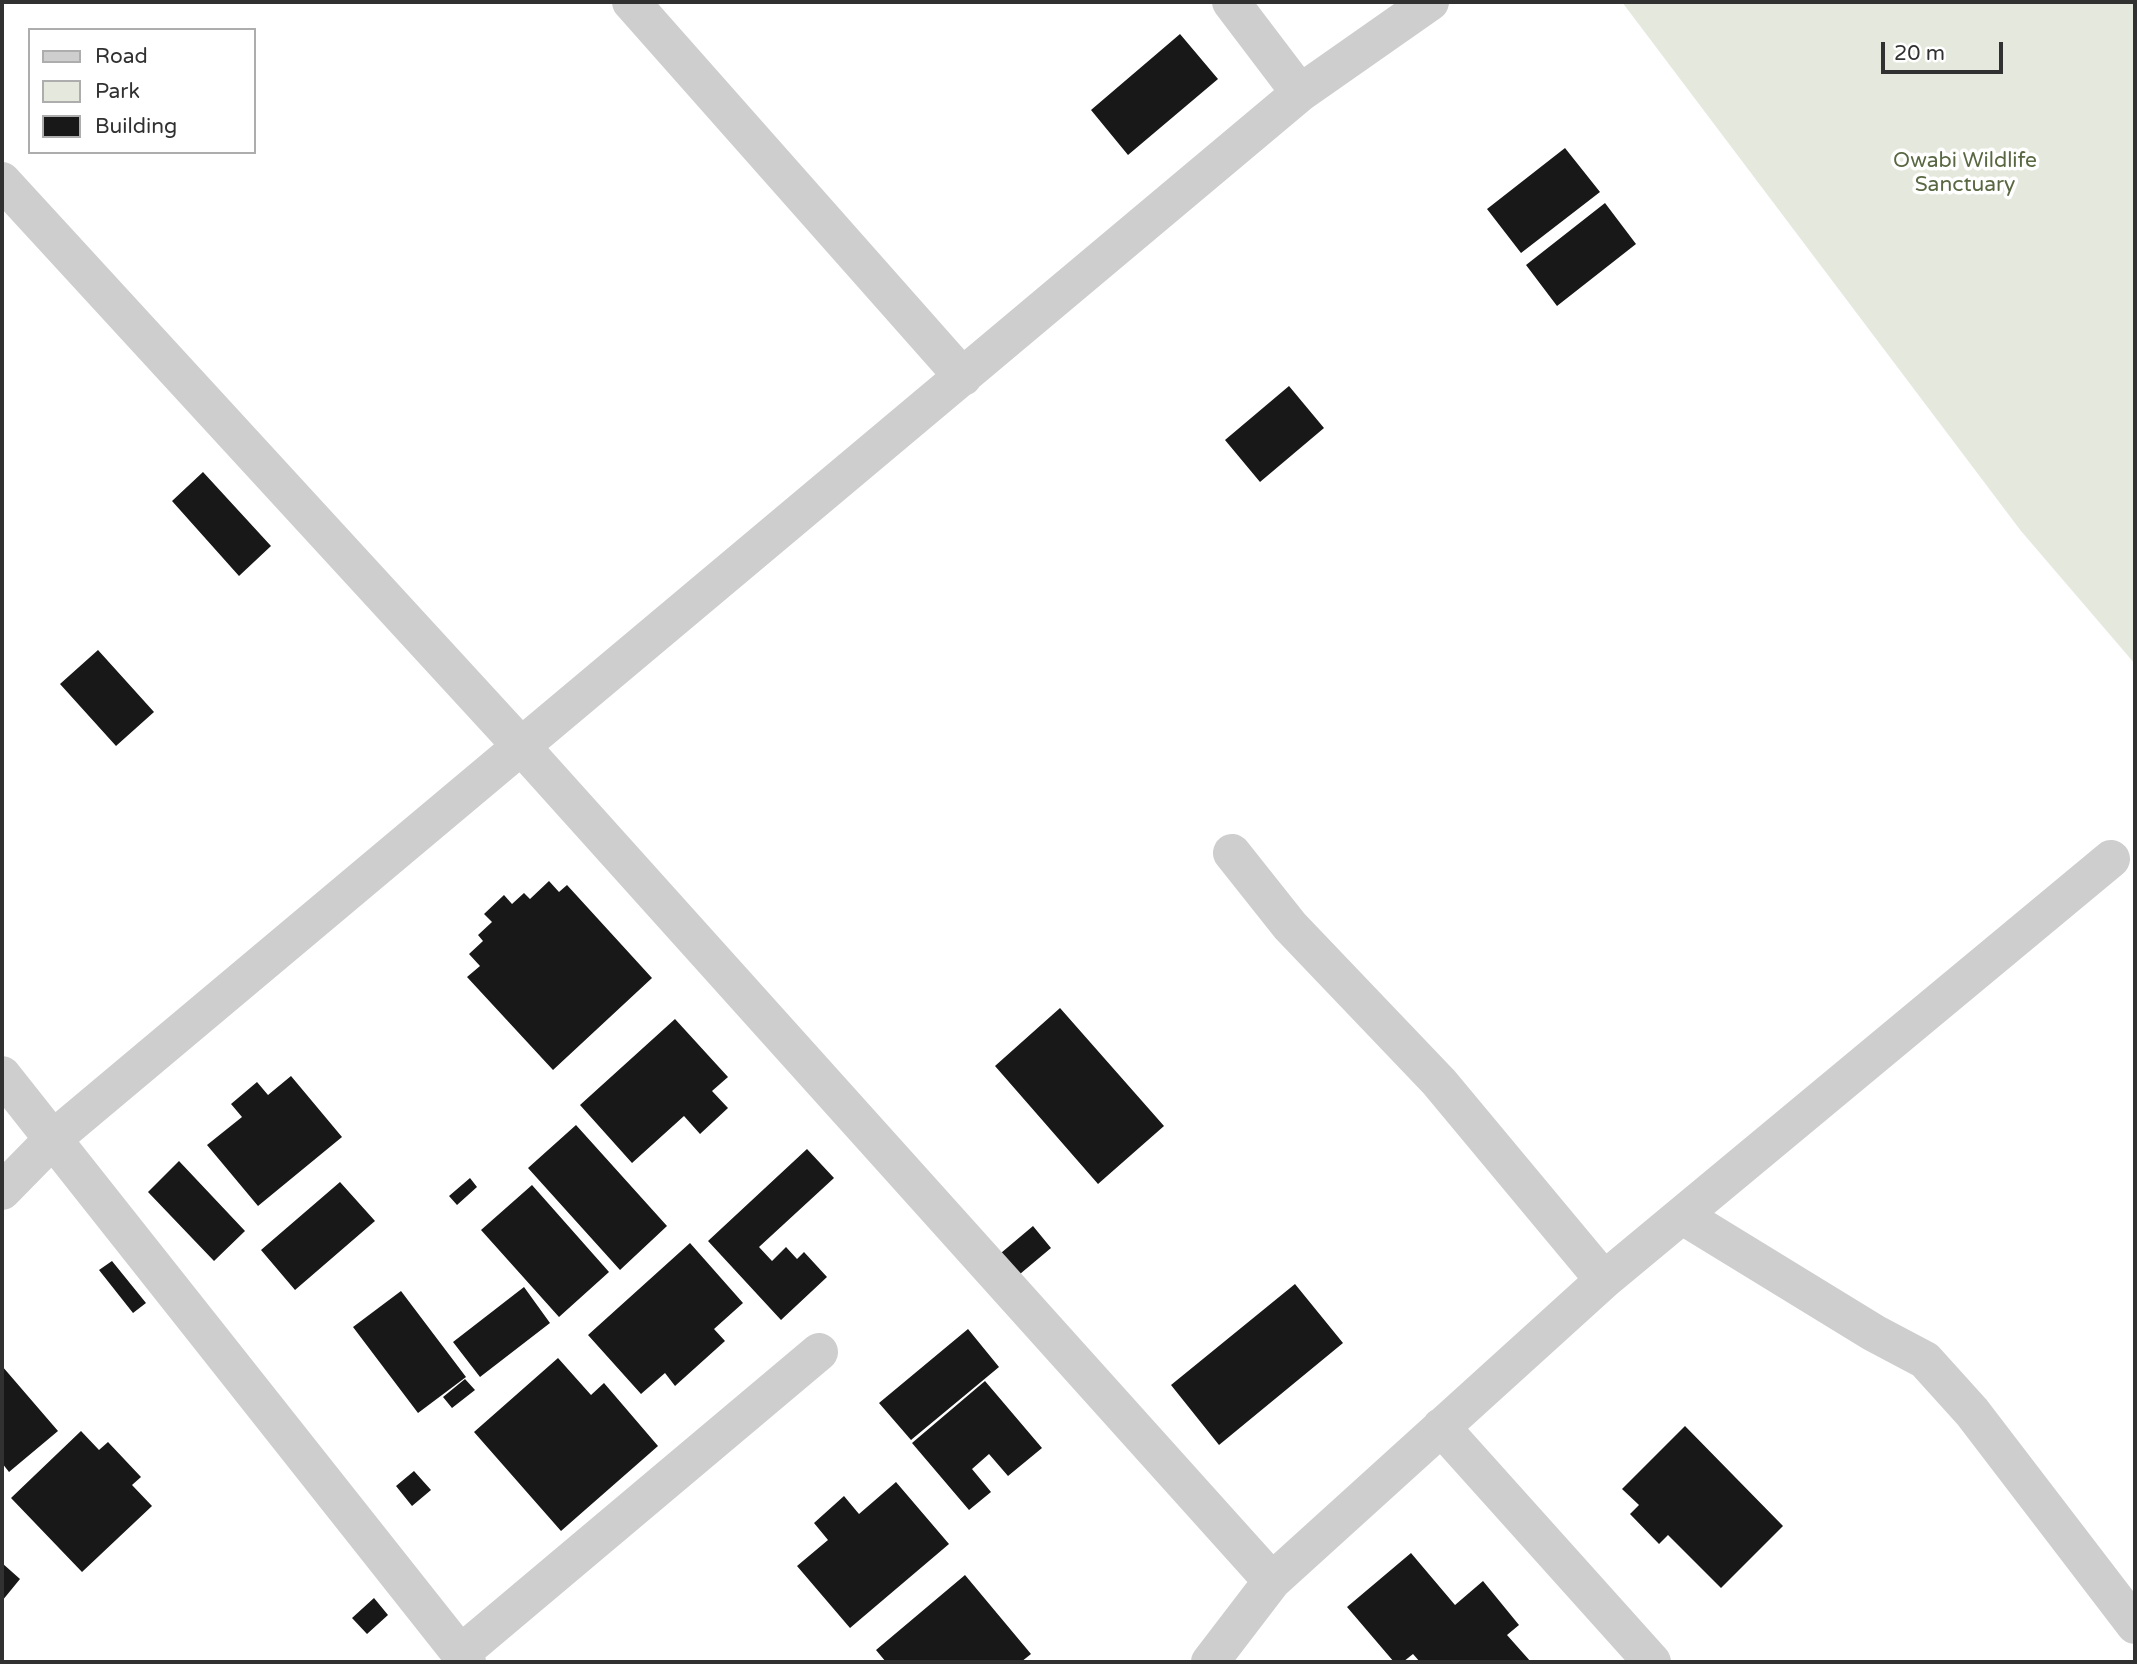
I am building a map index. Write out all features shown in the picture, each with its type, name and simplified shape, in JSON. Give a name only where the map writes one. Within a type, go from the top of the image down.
[{"type":"street","points":[[631,2],[962,377]]},
{"type":"street","points":[[1231,2],[1300,93]]},
{"type":"street","points":[[2,1191],[54,1138],[1300,93],[1430,2]]},
{"type":"street","points":[[2,181],[522,747],[1272,1581]]},
{"type":"street","points":[[1232,853],[1290,926],[1439,1082],[1604,1280]]},
{"type":"street","points":[[1210,1662],[1272,1581],[1604,1280],[2111,859]]},
{"type":"street","points":[[2,1075],[464,1658],[819,1352]]},
{"type":"street","points":[[1683,1216],[1874,1333],[1925,1360],[1972,1412],[2135,1625]]},
{"type":"street","points":[[1441,1427],[1652,1662]]},
{"type":"green space","name":"Owabi Wildlife Sanctuary","points":[[1622,2],[2135,2],[2135,664],[2021,531]]},
{"type":"building","points":[[1180,34],[1218,79],[1128,155],[1091,110]]},
{"type":"building","points":[[1565,148],[1600,192],[1521,253],[1487,209]]},
{"type":"building","points":[[1605,203],[1636,244],[1557,306],[1526,265]]},
{"type":"building","points":[[1289,386],[1324,428],[1260,482],[1225,440]]},
{"type":"building","points":[[203,472],[271,546],[239,576],[172,501]]},
{"type":"building","points":[[98,650],[154,712],[116,746],[60,684]]},
{"type":"building","points":[[549,881],[559,892],[567,885],[652,978],[553,1070],[467,977],[480,966],[469,954],[483,941],[478,935],[492,922],[484,914],[504,895],[512,904],[524,893],[530,899]]},
{"type":"building","points":[[1060,1008],[1164,1126],[1098,1184],[995,1066]]},
{"type":"building","points":[[675,1019],[728,1077],[712,1091],[728,1108],[700,1134],[684,1116],[632,1163],[580,1105]]},
{"type":"building","points":[[291,1076],[342,1137],[258,1206],[207,1145],[242,1117],[231,1104],[257,1082],[268,1095]]},
{"type":"building","points":[[576,1125],[667,1226],[620,1270],[528,1168]]},
{"type":"building","points":[[807,1149],[834,1178],[759,1247],[772,1261],[786,1247],[797,1259],[804,1252],[827,1277],[781,1320],[708,1241]]},
{"type":"building","points":[[179,1161],[245,1231],[214,1261],[148,1192]]},
{"type":"building","points":[[470,1178],[477,1187],[457,1205],[449,1196]]},
{"type":"building","points":[[340,1182],[375,1221],[295,1290],[261,1250]]},
{"type":"building","points":[[532,1185],[609,1272],[559,1317],[481,1230]]},
{"type":"building","points":[[1033,1226],[1051,1248],[1020,1274],[1001,1253]]},
{"type":"building","points":[[690,1243],[743,1303],[714,1329],[725,1341],[675,1386],[665,1373],[641,1394],[588,1335]]},
{"type":"building","points":[[112,1261],[146,1303],[133,1313],[99,1270]]},
{"type":"building","points":[[1295,1284],[1343,1343],[1219,1445],[1171,1385]]},
{"type":"building","points":[[524,1287],[550,1323],[480,1377],[453,1342]]},
{"type":"building","points":[[401,1291],[466,1377],[418,1413],[353,1327]]},
{"type":"building","points":[[968,1329],[999,1367],[911,1440],[879,1403]]},
{"type":"building","points":[[558,1358],[591,1395],[604,1383],[658,1446],[561,1531],[474,1432]]},
{"type":"building","points":[[2,1366],[58,1431],[9,1472],[2,1463]]},
{"type":"building","points":[[465,1379],[475,1390],[452,1408],[443,1397]]},
{"type":"building","points":[[985,1381],[1042,1448],[1008,1476],[989,1454],[972,1469],[991,1492],[969,1510],[912,1443]]},
{"type":"building","points":[[1685,1426],[1783,1526],[1721,1588],[1668,1535],[1659,1544],[1630,1514],[1639,1505],[1622,1489]]},
{"type":"building","points":[[81,1431],[99,1450],[108,1442],[141,1477],[132,1485],[152,1506],[82,1572],[11,1498]]},
{"type":"building","points":[[414,1471],[431,1490],[412,1506],[396,1486]]},
{"type":"building","points":[[896,1482],[949,1544],[850,1628],[797,1566],[828,1540],[814,1523],[844,1496],[859,1514]]},
{"type":"building","points":[[1411,1553],[1455,1605],[1483,1581],[1519,1625],[1507,1635],[1531,1662],[1420,1662],[1413,1654],[1403,1662],[1394,1662],[1347,1607]]},
{"type":"building","points":[[2,1563],[20,1579],[2,1601]]},
{"type":"building","points":[[965,1575],[1031,1654],[1021,1662],[886,1662],[876,1650]]},
{"type":"building","points":[[374,1598],[388,1615],[367,1634],[352,1618]]}]
